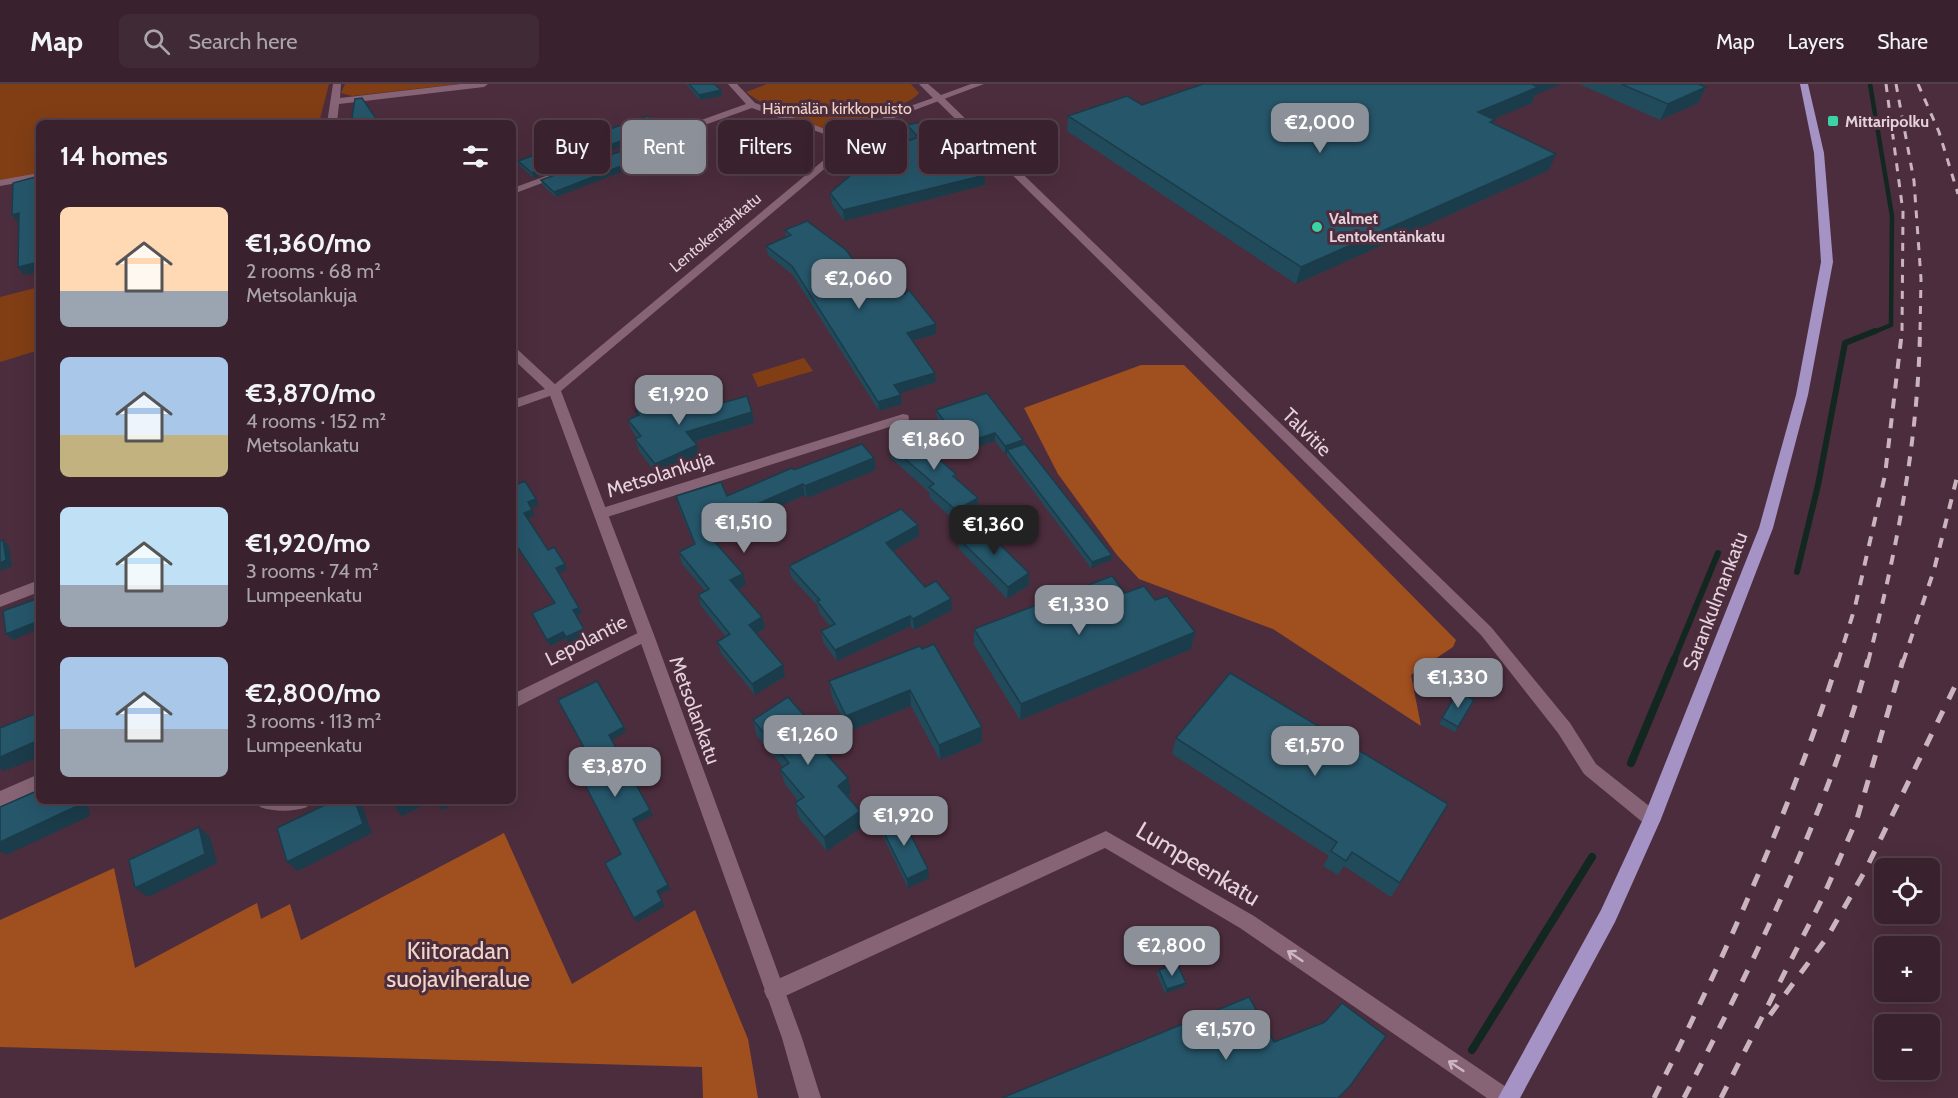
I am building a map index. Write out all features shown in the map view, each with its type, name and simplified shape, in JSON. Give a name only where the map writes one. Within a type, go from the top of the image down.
[{"type":"main road","name":"Sarankulmankatu","points":[[1507,1098],[1608,915],[1652,819],[1766,528],[1802,395],[1827,262],[1819,153],[1804,84]]},
{"type":"street","points":[[332,120],[337,84]]},
{"type":"street","points":[[333,102],[484,84]]},
{"type":"street","points":[[732,84],[752,105],[825,131]]},
{"type":"street","name":"Talvitie","points":[[923,84],[1486,631],[1564,728],[1590,769],[1652,819]]},
{"type":"street","name":"Lentokentänkatu","points":[[885,120],[938,97],[980,84]]},
{"type":"street","points":[[706,122],[752,105]]},
{"type":"street","name":"Lentokentänkatu","points":[[516,404],[554,390],[825,164]]},
{"type":"street","points":[[516,190],[561,174]]},
{"type":"street","points":[[0,183],[36,177]]},
{"type":"street","name":"Metsolankatu","points":[[516,355],[554,390],[646,634],[810,1098]]},
{"type":"street","name":"Metsolankuja","points":[[601,514],[903,418]]},
{"type":"street","points":[[0,601],[36,587]]},
{"type":"street","name":"Lepolantie","points":[[516,700],[646,634]]},
{"type":"street","points":[[0,799],[36,783]]},
{"type":"street","name":"Lumpeenkatu","points":[[774,991],[1107,839],[1247,922],[1507,1098]]},
{"type":"green space","points":[[0,84],[329,84],[320,120],[36,120],[36,175],[0,181]]},
{"type":"green space","points":[[345,84],[459,84],[352,96],[341,93]]},
{"type":"green space","name":"Härmälän kirkkopuisto","points":[[767,84],[911,84],[919,93],[908,101],[869,120],[825,120],[825,130],[813,126],[813,120],[794,119],[746,92]]},
{"type":"green space","points":[[36,288],[36,351],[0,362],[0,297]]},
{"type":"green space","points":[[804,358],[813,371],[758,387],[752,374]]},
{"type":"green space","points":[[1141,365],[1184,365],[1456,640],[1453,647],[1411,675],[1421,726],[1273,629],[1139,579],[1117,555],[1058,474],[1024,408]]},
{"type":"green space","name":"Kiitoradan suojaviheralue","points":[[504,833],[572,984],[695,910],[748,1039],[758,1098],[703,1098],[702,1067],[0,1047],[0,920],[114,868],[135,968],[257,903],[261,919],[290,904],[301,940]]},
{"type":"building","points":[[689,84],[714,84],[721,90],[699,95]]},
{"type":"building","name":"Valmet Lentokentänkatu","points":[[1203,84],[1531,84],[1538,87],[1478,112],[1495,120],[1490,122],[1556,154],[1301,267],[1068,116],[1127,96],[1142,105]]},
{"type":"building","points":[[1621,84],[1698,84],[1706,87],[1668,104]]},
{"type":"building","points":[[362,98],[377,120],[354,120],[352,117],[355,99]]},
{"type":"building","points":[[648,116],[654,120],[636,120]]},
{"type":"building","points":[[919,123],[919,174],[985,175],[843,210],[830,193],[852,174],[907,174],[907,141],[918,137],[907,125]]},
{"type":"building","points":[[622,125],[622,141],[610,145],[610,129]]},
{"type":"building","points":[[622,151],[622,166],[610,170],[610,155]]},
{"type":"building","points":[[534,155],[534,172],[532,173],[518,161]]},
{"type":"building","points":[[558,174],[600,174],[554,192],[541,180]]},
{"type":"building","points":[[36,177],[36,263],[18,267],[19,213],[12,215],[13,183]]},
{"type":"building","points":[[807,221],[846,250],[870,283],[885,279],[905,294],[909,290],[936,324],[907,333],[935,373],[894,385],[901,395],[878,402],[792,266],[766,246],[791,235],[785,230]]},
{"type":"building","points":[[987,393],[1023,440],[1005,446],[995,433],[961,444],[936,410]]},
{"type":"building","points":[[747,396],[752,412],[686,432],[697,445],[655,464],[635,439],[641,436],[628,420],[639,415],[636,411],[657,402],[661,408],[676,401],[687,413]]},
{"type":"building","points":[[916,433],[939,453],[934,455],[956,474],[953,476],[978,498],[956,510],[929,487],[934,484],[890,446]]},
{"type":"building","points":[[862,444],[874,458],[805,486],[803,484],[734,514],[739,523],[707,533],[743,574],[730,580],[762,617],[749,625],[783,665],[752,684],[717,642],[730,634],[698,595],[709,589],[679,552],[695,544],[676,496],[721,482],[727,496],[792,468],[794,470]]},
{"type":"building","points":[[1025,444],[1112,555],[1092,562],[1007,450]]},
{"type":"building","points":[[525,481],[536,499],[528,502],[532,510],[524,513],[548,550],[554,547],[565,564],[556,568],[579,608],[573,610],[584,629],[566,637],[563,632],[547,640],[532,613],[555,603],[516,545],[516,485]]},
{"type":"building","points":[[901,509],[918,525],[886,543],[925,587],[936,581],[951,599],[913,619],[910,616],[835,650],[821,631],[835,624],[817,601],[820,600],[789,566]]},
{"type":"building","points":[[980,525],[1029,573],[1008,587],[958,538]]},
{"type":"building","points":[[3,540],[6,560],[0,563],[0,541]]},
{"type":"building","points":[[1112,576],[1125,593],[1144,586],[1155,600],[1167,596],[1195,632],[1021,704],[974,629]]},
{"type":"building","points":[[36,599],[36,622],[6,634],[3,611]]},
{"type":"building","points":[[934,644],[982,727],[939,745],[910,690],[846,716],[829,681],[920,646],[922,649]]},
{"type":"building","points":[[1230,673],[1448,804],[1400,883],[1352,852],[1346,861],[1331,851],[1337,842],[1176,738]]},
{"type":"building","points":[[597,681],[624,727],[609,735],[650,810],[633,819],[668,885],[657,891],[662,901],[634,918],[605,863],[621,854],[582,779],[597,771],[558,700]]},
{"type":"building","points":[[1458,691],[1474,700],[1458,727],[1442,718]]},
{"type":"building","points":[[788,697],[828,743],[821,748],[848,778],[838,786],[860,811],[824,837],[795,803],[804,797],[780,769],[789,763],[753,720]]},
{"type":"building","points":[[36,713],[36,741],[0,757],[0,728]]},
{"type":"building","points":[[36,791],[36,804],[77,804],[77,806],[0,842],[0,807]]},
{"type":"building","points":[[327,804],[356,804],[363,824],[287,862],[277,828]]},
{"type":"building","points":[[900,814],[928,869],[907,879],[881,827]]},
{"type":"building","points":[[199,827],[205,854],[135,888],[129,860]]},
{"type":"building","points":[[1177,964],[1186,983],[1167,989],[1159,970]]},
{"type":"building","points":[[1249,997],[1274,1042],[1325,1022],[1342,1003],[1386,1036],[1350,1086],[1338,1098],[1002,1098]]},
{"type":"waterway","points":[[1870,84],[1892,216],[1891,325],[1872,333]]},
{"type":"waterway","points":[[1797,572],[1818,485],[1845,343],[1875,331]]},
{"type":"waterway","points":[[1673,662],[1718,553]]},
{"type":"waterway","points":[[1631,763],[1674,660]]},
{"type":"waterway","points":[[1472,1050],[1592,857]]},
{"type":"railway","points":[[1886,84],[1903,212],[1902,333]]},
{"type":"railway","points":[[1896,84],[1914,181],[1921,279],[1920,333]]},
{"type":"railway","points":[[1918,84],[1939,132],[1958,194]]},
{"type":"railway","points":[[1838,662],[1855,607],[1885,475],[1902,331]]},
{"type":"railway","points":[[1868,662],[1888,580],[1904,498],[1915,415],[1920,331]]},
{"type":"railway","points":[[1903,662],[1934,570],[1958,473]]},
{"type":"railway","points":[[1654,1098],[1755,883],[1799,773],[1838,660]]},
{"type":"railway","points":[[1684,1098],[1788,884],[1833,772],[1868,660]]},
{"type":"railway","points":[[1721,1098],[1823,897],[1857,819],[1903,660]]},
{"type":"railway","points":[[1770,1015],[1828,936],[1865,871],[1958,680]]},
{"type":"place","name":"Mittaripolku","points":[[1833,121]]},
{"type":"place","name":"Valmet Lentokentänkatu","points":[[1317,227]]}]
